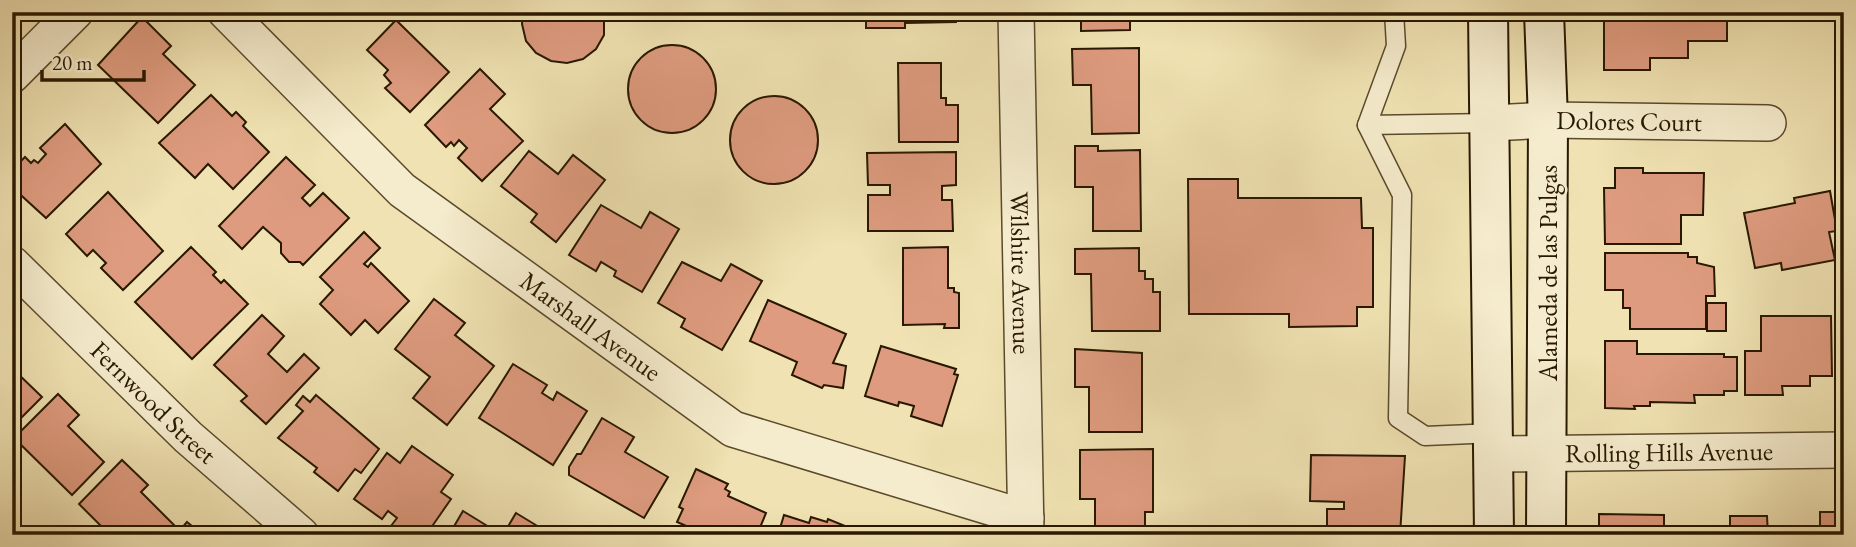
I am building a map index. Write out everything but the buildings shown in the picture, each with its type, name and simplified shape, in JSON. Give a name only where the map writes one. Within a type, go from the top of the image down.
[{"type":"main road","name":"Alameda de las Pulgas","points":[[1488,12],[1494,535]]},
{"type":"main road","name":"Alameda de las Pulgas","points":[[1544,12],[1548,120],[1546,535]]},
{"type":"street","points":[[12,75],[75,12]]},
{"type":"street","name":"Marshall Avenue","points":[[226,12],[402,190],[733,429],[1026,527]]},
{"type":"street","name":"Wilshire Avenue","points":[[1016,12],[1026,527]]},
{"type":"street","name":"Dolores Court","points":[[1491,123],[1548,120],[1768,123]]},
{"type":"street","name":"Fernwood Street","points":[[12,264],[188,437],[301,535]]},
{"type":"street","name":"Rolling Hills Avenue","points":[[1494,444],[1548,453],[1844,450]]},
{"type":"lane","points":[[1394,12],[1396,46],[1367,125],[1402,195],[1398,418],[1425,436],[1494,444]]},
{"type":"lane","points":[[1367,125],[1491,123]]}]
